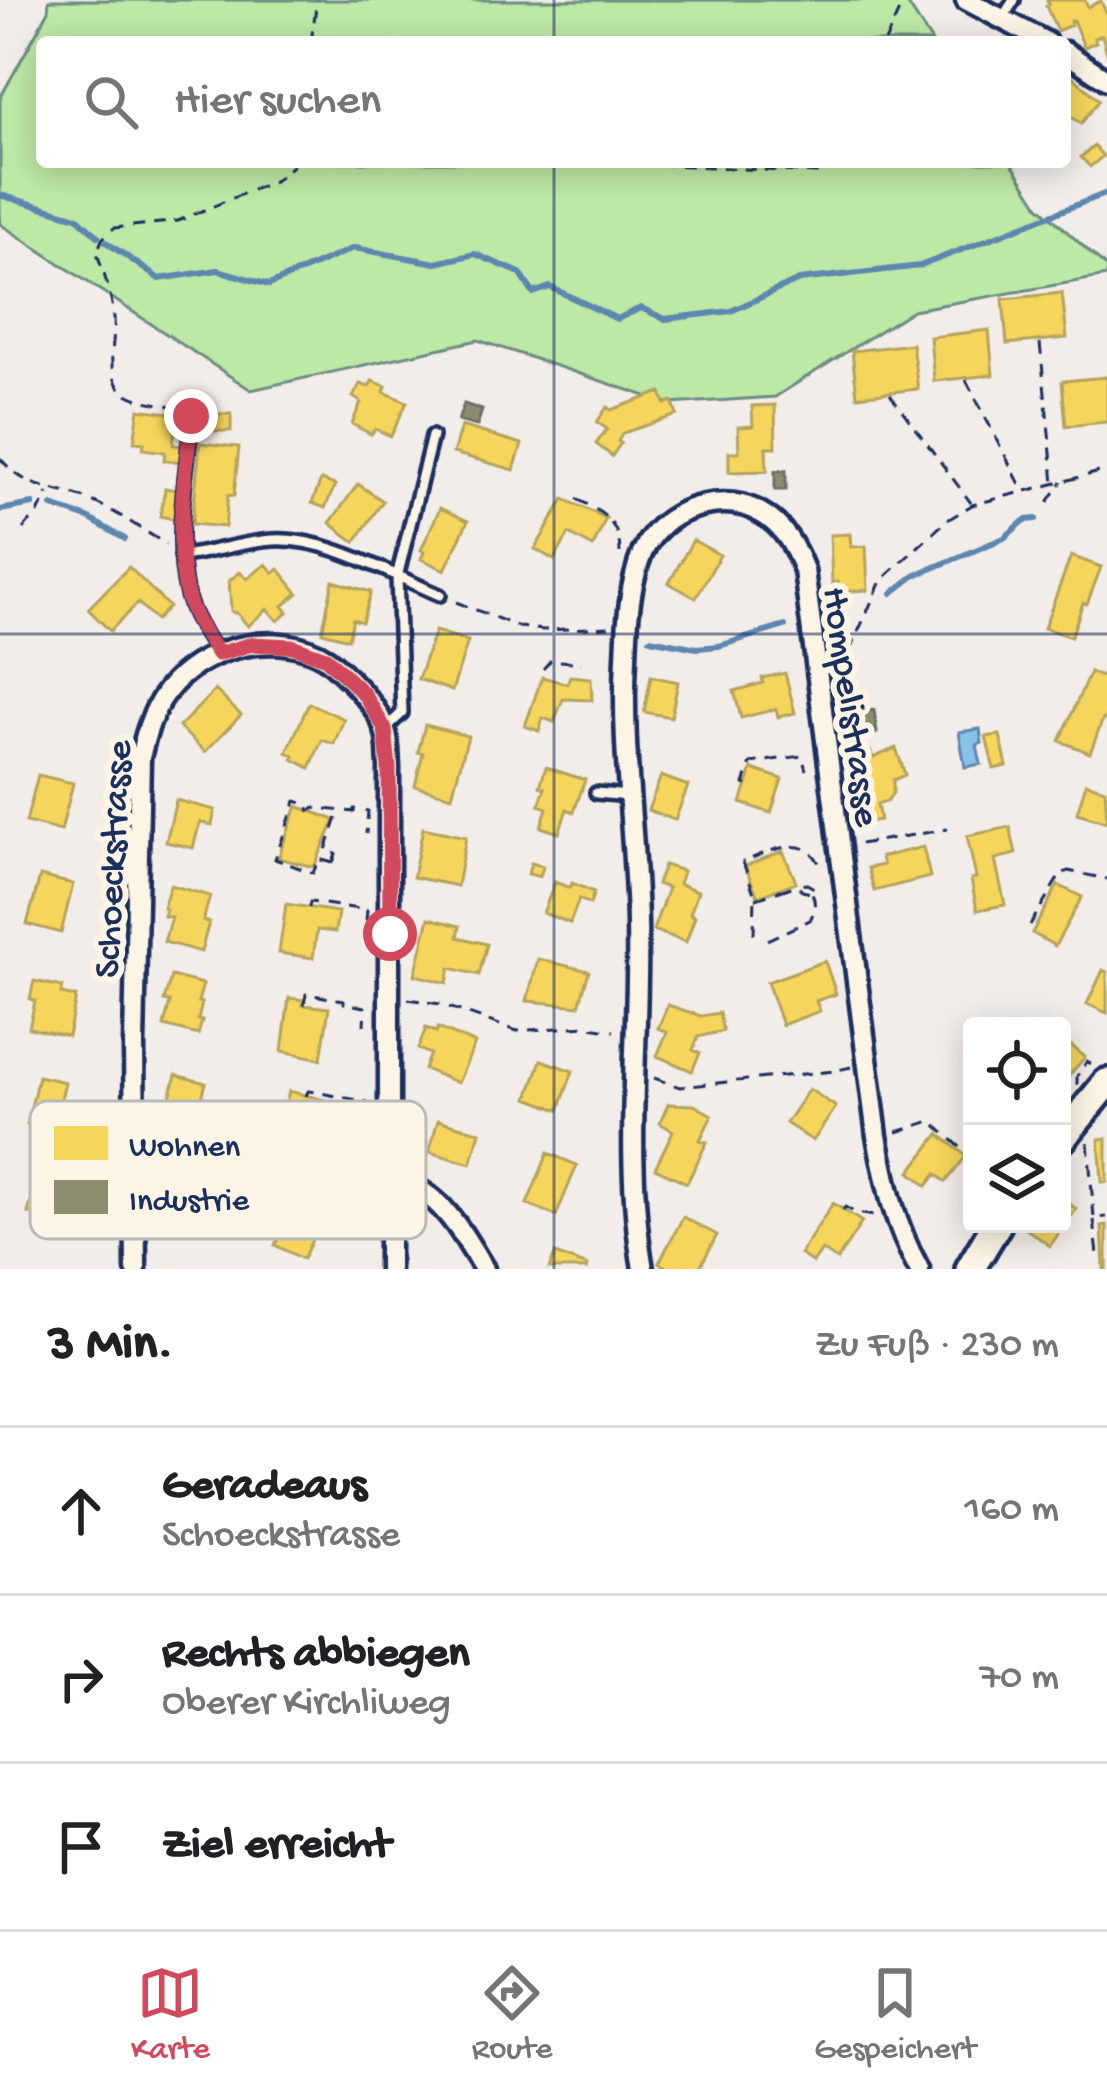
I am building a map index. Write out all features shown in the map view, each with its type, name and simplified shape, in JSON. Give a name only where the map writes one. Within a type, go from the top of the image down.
[{"type":"street","points":[[966,0],[1035,36]]},
{"type":"street","points":[[1071,56],[1107,80]]},
{"type":"street","name":"Hompelistrasse","points":[[643,1269],[632,1176],[638,943],[624,694],[628,626],[634,579],[654,534],[686,511],[712,503],[760,511],[783,530],[804,570],[886,1187],[901,1235],[919,1269]]},
{"type":"street","name":"Schoeckstrasse","points":[[134,1101],[140,758],[146,729],[159,703],[190,669],[218,654],[252,644],[292,646],[326,658],[364,694],[385,729]]},
{"type":"street","points":[[385,729],[388,1101]]},
{"type":"street","points":[[1074,1133],[1107,1083]]},
{"type":"street","points":[[426,1192],[459,1228],[484,1269]]},
{"type":"street","points":[[970,1269],[992,1233]]},
{"type":"street","name":"Schoeckstrasse","points":[[136,1239],[136,1269]]},
{"type":"street","points":[[389,1239],[389,1269]]},
{"type":"lane","points":[[1002,19],[1014,0]]},
{"type":"lane","points":[[191,416],[181,556],[188,599],[218,654]]},
{"type":"lane","points":[[385,729],[402,713],[397,577],[432,436]]},
{"type":"lane","points":[[181,556],[295,540],[335,551],[440,595]]},
{"type":"lane","points":[[596,794],[629,796]]},
{"type":"path","points":[[312,36],[317,0]]},
{"type":"path","points":[[888,36],[904,0]]},
{"type":"path","points":[[191,416],[121,390],[112,372],[114,320],[97,253],[102,239],[114,228],[178,221],[276,180],[290,168]]},
{"type":"path","points":[[727,168],[818,173],[824,168]]},
{"type":"path","points":[[1040,343],[1054,483]]},
{"type":"path","points":[[966,380],[1023,490]]},
{"type":"path","points":[[890,394],[972,505]]},
{"type":"path","points":[[0,458],[22,479],[49,491],[91,500],[181,556]]},
{"type":"path","points":[[829,629],[839,653],[849,652],[881,581],[946,521],[972,505],[1107,470]]},
{"type":"path","points":[[1048,502],[1064,481]]},
{"type":"path","points":[[23,529],[49,491]]},
{"type":"path","points":[[577,499],[610,518],[620,556]]},
{"type":"path","points":[[440,595],[519,627],[617,627]]},
{"type":"path","points":[[543,669],[551,660],[581,663]]},
{"type":"path","points":[[747,785],[751,763],[802,756],[806,770]]},
{"type":"path","points":[[340,811],[326,850],[337,854],[333,863],[319,859],[313,873],[275,859],[296,801],[308,805],[310,811],[314,808],[368,811],[366,833]]},
{"type":"path","points":[[863,843],[948,829]]},
{"type":"path","points":[[754,934],[755,900],[743,862],[781,846],[807,848],[820,866]]},
{"type":"path","points":[[1030,925],[1060,875],[1068,871],[1107,879]]},
{"type":"path","points":[[755,900],[796,885],[812,893],[815,900],[810,920],[767,940]]},
{"type":"path","points":[[309,908],[310,902],[367,910],[364,933]]},
{"type":"path","points":[[304,1005],[305,994],[344,1000],[364,1007],[364,1025]]},
{"type":"path","points":[[400,998],[440,1004],[518,1031],[585,1026],[610,1031]]},
{"type":"path","points":[[633,1071],[680,1087],[859,1065]]},
{"type":"path","points":[[306,1096],[308,1091],[356,1101]]},
{"type":"path","points":[[878,1136],[932,1121],[963,1149]]},
{"type":"path","points":[[1074,1133],[1099,1255],[1103,1254]]},
{"type":"path","points":[[843,1210],[872,1215],[880,1224]]},
{"type":"path","points":[[1094,1218],[1107,1217]]},
{"type":"green space","points":[[49,0],[905,0],[928,36],[36,36],[36,168],[1015,168],[1039,206],[1107,268],[1107,276],[913,310],[775,397],[670,404],[478,340],[251,390],[0,224],[0,98],[48,12]]},
{"type":"water","points":[[980,729],[981,764],[965,767],[959,732]]},
{"type":"building: Wohnen","points":[[1047,0],[1085,0],[1088,7],[1101,1],[1107,15],[1107,54],[1102,35],[1084,47],[1073,20],[1057,31]]},
{"type":"building: Wohnen","points":[[1071,77],[1099,100],[1081,124],[1071,116]]},
{"type":"building: Wohnen","points":[[1094,146],[1103,156],[1090,167],[1081,157]]},
{"type":"building: Wohnen","points":[[1062,293],[1067,338],[1007,344],[1003,299]]},
{"type":"building: Wohnen","points":[[989,330],[993,375],[934,381],[930,337]]},
{"type":"building: Wohnen","points":[[912,344],[918,389],[857,396],[852,351]]},
{"type":"building: Wohnen","points":[[1107,377],[1107,422],[1066,426],[1062,381]]},
{"type":"building: Wohnen","points":[[372,381],[407,402],[391,436],[375,429],[371,434],[352,424],[361,402],[353,397],[360,384],[369,387]]},
{"type":"building: Wohnen","points":[[661,392],[665,404],[672,401],[677,415],[623,433],[612,456],[596,444],[607,429],[597,422],[607,407],[611,410]]},
{"type":"building: Wohnen","points":[[775,405],[776,447],[766,447],[767,471],[729,472],[729,452],[739,452],[738,427],[753,426],[752,406]]},
{"type":"building: Wohnen","points":[[139,409],[177,414],[173,445],[185,446],[183,462],[164,460],[165,452],[143,449],[144,443],[134,442]]},
{"type":"building: Wohnen","points":[[203,414],[231,414],[231,431],[203,431]]},
{"type":"building: Wohnen","points":[[461,426],[522,444],[514,470],[453,453]]},
{"type":"building: Wohnen","points":[[200,443],[239,447],[225,527],[192,524]]},
{"type":"building: Wohnen","points":[[321,480],[335,485],[325,508],[312,503]]},
{"type":"building: Wohnen","points":[[358,484],[383,501],[355,542],[330,523]]},
{"type":"building: Wohnen","points":[[165,488],[183,491],[178,520],[160,516]]},
{"type":"building: Wohnen","points":[[564,499],[606,518],[593,547],[569,534],[554,560],[535,549]]},
{"type":"building: Wohnen","points":[[440,508],[468,521],[445,570],[421,559]]},
{"type":"building: Wohnen","points":[[850,534],[851,547],[866,546],[868,590],[839,592],[838,582],[832,583],[830,535]]},
{"type":"building: Wohnen","points":[[693,540],[720,555],[696,598],[669,583]]},
{"type":"building: Wohnen","points":[[1071,556],[1101,567],[1071,637],[1044,628]]},
{"type":"building: Wohnen","points":[[266,564],[274,573],[279,569],[298,593],[283,606],[288,612],[278,621],[267,609],[248,626],[231,611],[229,581],[240,572],[247,579]]},
{"type":"building: Wohnen","points":[[129,567],[169,607],[156,620],[138,603],[110,631],[88,609]]},
{"type":"building: Wohnen","points":[[333,581],[371,592],[362,622],[353,619],[348,639],[322,632]]},
{"type":"building: Wohnen","points":[[435,631],[468,641],[452,691],[418,679]]},
{"type":"building: Wohnen","points":[[1090,672],[1107,679],[1107,720],[1103,719],[1090,753],[1060,741]]},
{"type":"building: Wohnen","points":[[785,673],[795,713],[778,717],[776,709],[741,718],[734,691]]},
{"type":"building: Wohnen","points":[[570,676],[591,678],[592,700],[563,699],[554,722],[543,718],[539,731],[525,726],[542,677],[567,684]]},
{"type":"building: Wohnen","points":[[651,676],[678,682],[671,717],[644,712]]},
{"type":"building: Wohnen","points":[[215,690],[241,715],[205,752],[179,727]]},
{"type":"building: Wohnen","points":[[309,703],[344,719],[334,744],[322,740],[310,768],[287,752]]},
{"type":"building: Wohnen","points":[[425,725],[468,736],[452,796],[415,786]]},
{"type":"building: Wohnen","points":[[1000,735],[1007,766],[994,769],[986,737]]},
{"type":"building: Wohnen","points":[[896,748],[905,775],[893,780],[893,793],[877,804],[880,820],[864,823],[852,761]]},
{"type":"building: Wohnen","points":[[546,767],[585,780],[574,812],[567,809],[559,833],[541,827],[547,808],[539,805],[545,788],[540,786]]},
{"type":"building: Wohnen","points":[[752,769],[782,779],[771,813],[741,803]]},
{"type":"building: Wohnen","points":[[38,775],[73,783],[61,831],[26,822]]},
{"type":"building: Wohnen","points":[[661,776],[688,786],[675,820],[648,810]]},
{"type":"building: Wohnen","points":[[1086,783],[1105,789],[1107,822],[1077,813]]},
{"type":"building: Wohnen","points":[[176,800],[215,810],[212,825],[200,822],[193,848],[166,842]]},
{"type":"building: Wohnen","points":[[297,806],[335,820],[314,867],[278,858]]},
{"type":"building: Wohnen","points":[[1010,827],[1016,854],[995,859],[1005,905],[977,910],[967,836]]},
{"type":"building: Wohnen","points":[[423,828],[466,837],[457,886],[413,877]]},
{"type":"building: Wohnen","points":[[923,847],[930,877],[874,891],[868,868],[883,865],[881,857]]},
{"type":"building: Wohnen","points":[[783,851],[796,882],[758,897],[745,866]]},
{"type":"building: Wohnen","points":[[531,863],[543,866],[540,877],[528,874]]},
{"type":"building: Wohnen","points":[[664,865],[683,871],[679,884],[698,891],[686,942],[653,930],[668,888],[657,884]]},
{"type":"building: Wohnen","points":[[40,876],[73,884],[61,933],[27,924]]},
{"type":"building: Wohnen","points":[[555,882],[594,892],[590,904],[579,899],[570,923],[543,913]]},
{"type":"building: Wohnen","points":[[170,885],[210,896],[201,952],[164,942],[171,917],[164,916],[163,908]]},
{"type":"building: Wohnen","points":[[1058,885],[1082,897],[1055,946],[1032,933]]},
{"type":"building: Wohnen","points":[[286,904],[338,912],[335,932],[317,930],[313,958],[279,953]]},
{"type":"building: Wohnen","points":[[429,918],[460,926],[458,937],[487,944],[479,975],[450,968],[447,983],[415,975]]},
{"type":"building: Wohnen","points":[[538,959],[589,971],[579,1006],[527,1001]]},
{"type":"building: Wohnen","points":[[825,961],[836,994],[816,1001],[820,1011],[782,1025],[767,982]]},
{"type":"building: Wohnen","points":[[1103,970],[1107,972],[1107,1013],[1087,1004]]},
{"type":"building: Wohnen","points":[[171,976],[203,984],[198,1035],[164,1026]]},
{"type":"building: Wohnen","points":[[34,981],[63,987],[61,994],[76,997],[68,1036],[29,1028]]},
{"type":"building: Wohnen","points":[[289,998],[329,1008],[321,1059],[282,1051]]},
{"type":"building: Wohnen","points":[[668,1005],[701,1016],[719,1013],[723,1031],[698,1037],[693,1050],[700,1053],[692,1071],[657,1056],[667,1032],[658,1028]]},
{"type":"building: Wohnen","points":[[426,1028],[475,1043],[458,1083],[424,1069],[430,1054],[418,1049]]},
{"type":"building: Wohnen","points":[[1071,1045],[1085,1057],[1071,1073]]},
{"type":"building: Wohnen","points":[[541,1060],[573,1071],[559,1110],[528,1098]]},
{"type":"building: Wohnen","points":[[176,1075],[206,1083],[201,1101],[169,1101]]},
{"type":"building: Wohnen","points":[[38,1076],[65,1082],[60,1101],[32,1101]]},
{"type":"building: Wohnen","points":[[809,1089],[836,1107],[813,1141],[786,1123]]},
{"type":"building: Wohnen","points":[[289,1091],[325,1100],[325,1101],[287,1101]]},
{"type":"building: Wohnen","points":[[668,1104],[694,1105],[712,1115],[700,1140],[707,1142],[687,1183],[655,1168],[673,1131],[660,1123]]},
{"type":"building: Wohnen","points":[[438,1120],[480,1132],[471,1164],[429,1152]]},
{"type":"building: Wohnen","points":[[939,1134],[963,1154],[946,1182],[936,1174],[927,1186],[910,1172]]},
{"type":"building: Wohnen","points":[[1107,1138],[1107,1182],[1102,1182],[1099,1139]]},
{"type":"building: Wohnen","points":[[548,1153],[577,1165],[556,1216],[527,1204]]},
{"type":"building: Wohnen","points":[[833,1203],[862,1222],[837,1260],[822,1250],[813,1263],[800,1254]]},
{"type":"building: Wohnen","points":[[683,1217],[717,1235],[699,1269],[670,1269],[659,1263]]},
{"type":"building: Wohnen","points":[[1107,1225],[1107,1269],[1104,1269],[1102,1226]]},
{"type":"building: Wohnen","points":[[1032,1233],[1059,1233],[1050,1246]]},
{"type":"building: Wohnen","points":[[278,1239],[312,1239],[303,1259],[275,1245]]},
{"type":"building: Wohnen","points":[[555,1254],[588,1266],[587,1269],[549,1269]]},
{"type":"building: Industrie","points":[[464,404],[482,410],[477,426],[458,421]]},
{"type":"building: Industrie","points":[[786,470],[786,490],[775,490],[775,471]]},
{"type":"building: Industrie","points":[[874,710],[877,733],[849,738],[846,714]]},
{"type":"waterway","points":[[106,242],[159,279],[218,270],[269,285],[354,248],[436,263],[475,254],[520,273],[533,293],[550,287],[617,319],[641,308],[665,319],[731,311],[799,280],[920,266],[1107,193]]},
{"type":"waterway","points":[[0,195],[77,217],[98,236]]},
{"type":"waterway","points":[[0,510],[33,504]]},
{"type":"waterway","points":[[52,506],[88,518],[125,539]]},
{"type":"waterway","points":[[892,593],[914,576],[1004,538],[1025,520],[1036,519]]},
{"type":"waterway","points":[[650,639],[697,648],[719,646],[785,626]]},
{"type":"route","points":[[191,416],[181,556],[188,599],[199,626],[218,654],[252,644],[292,646],[326,658],[364,694],[385,729],[390,934]]}]
